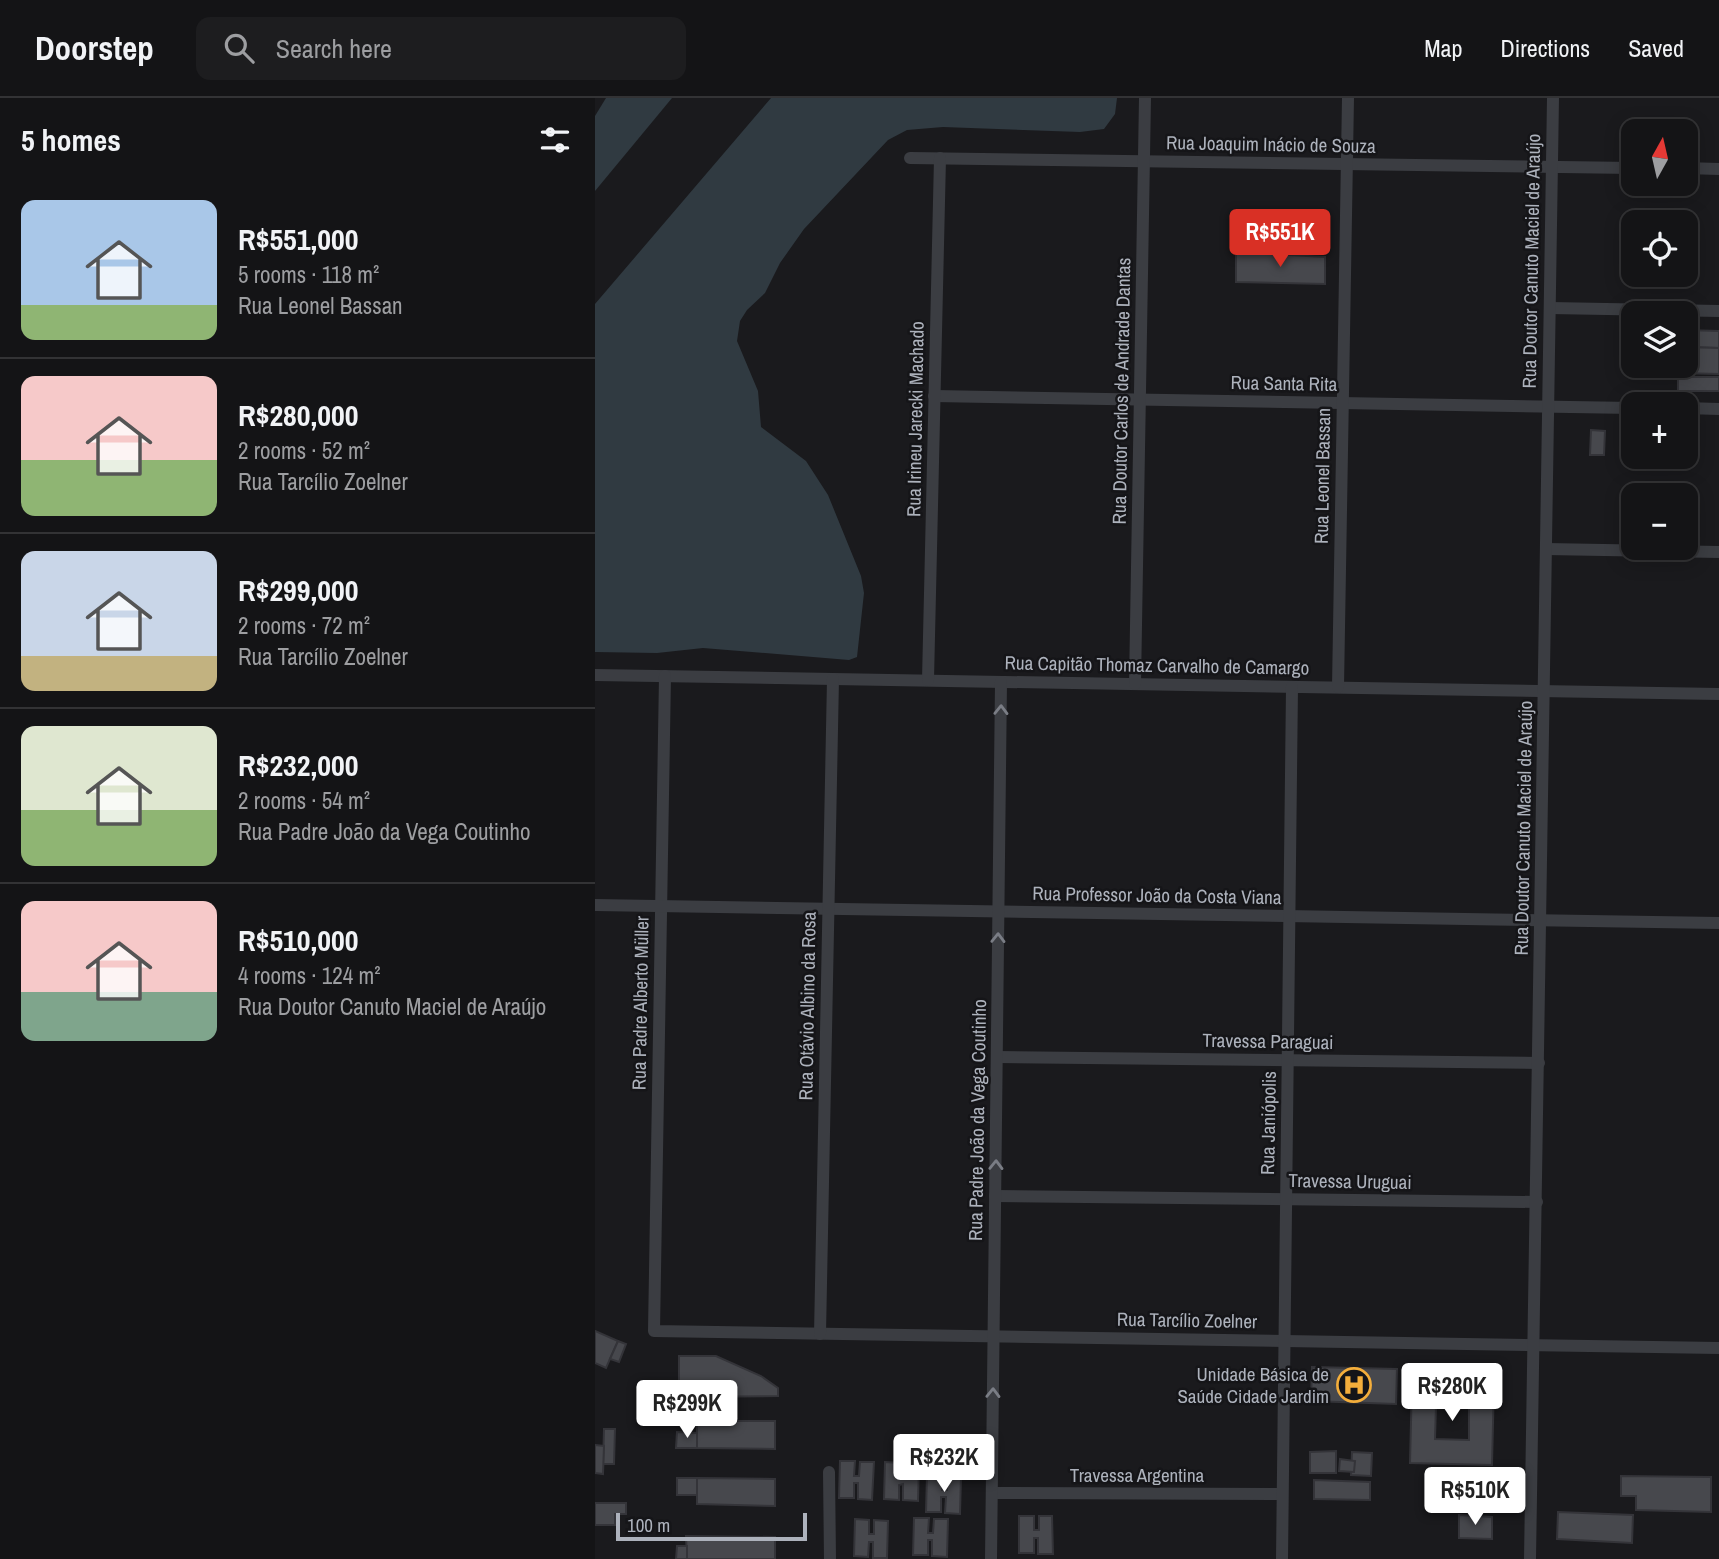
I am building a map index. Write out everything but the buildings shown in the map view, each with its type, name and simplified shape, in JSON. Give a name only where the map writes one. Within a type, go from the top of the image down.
[{"type":"street","name":"Rua Doutor Carlos de Andrade Dantas","points":[[1135,684],[1145,98]]},
{"type":"street","name":"Rua Leonel Bassan","points":[[1338,687],[1348,98]]},
{"type":"street","name":"Rua Doutor Canuto Maciel de Araújo","points":[[1530,1559],[1553,98]]},
{"type":"street","name":"Rua Joaquim Inácio de Souza","points":[[910,158],[1621,168]]},
{"type":"street","name":"Rua Irineu Jarecki Machado","points":[[928,681],[940,158]]},
{"type":"street","points":[[1698,168],[1719,169]]},
{"type":"street","points":[[1550,308],[1719,311]]},
{"type":"street","name":"Rua Santa Rita","points":[[934,396],[1621,408]]},
{"type":"street","points":[[1698,408],[1719,409]]},
{"type":"street","points":[[1546,549],[1719,552]]},
{"type":"street","name":"Rua Capitão Thomaz Carvalho de Camargo","points":[[595,675],[1719,694]]},
{"type":"street","name":"Rua Padre Alberto Müller","points":[[654,1331],[664,676]]},
{"type":"street","name":"Rua Otávio Albino da Rosa","points":[[820,1334],[833,679]]},
{"type":"street","name":"Rua Padre João da Vega Coutinho","points":[[991,1559],[1001,682]]},
{"type":"street","name":"Rua Janiópolis","points":[[1282,1559],[1292,687]]},
{"type":"street","name":"Rua Professor João da Costa Viana","points":[[595,905],[1719,923]]},
{"type":"street","name":"Travessa Paraguai","points":[[997,1057],[1539,1063]]},
{"type":"street","name":"Travessa Uruguai","points":[[995,1196],[1537,1202]]},
{"type":"street","name":"Rua Tarcílio Zoelner","points":[[654,1331],[1719,1348]]},
{"type":"street","points":[[829,1472],[830,1559]]},
{"type":"street","name":"Travessa Argentina","points":[[992,1493],[1282,1494]]},
{"type":"shaded area","points":[[606,98],[672,98],[595,191],[595,116]]},
{"type":"shaded area","points":[[771,98],[1117,98],[1115,114],[1104,129],[1080,132],[943,127],[907,130],[888,140],[804,229],[780,263],[765,293],[747,310],[740,321],[737,341],[758,391],[761,427],[806,461],[828,495],[861,576],[864,593],[857,657],[849,660],[703,648],[657,653],[595,652],[595,304]]},
{"type":"place","name":"Unidade Básica de Saúde Cidade Jardim","points":[[1354,1385]]}]
